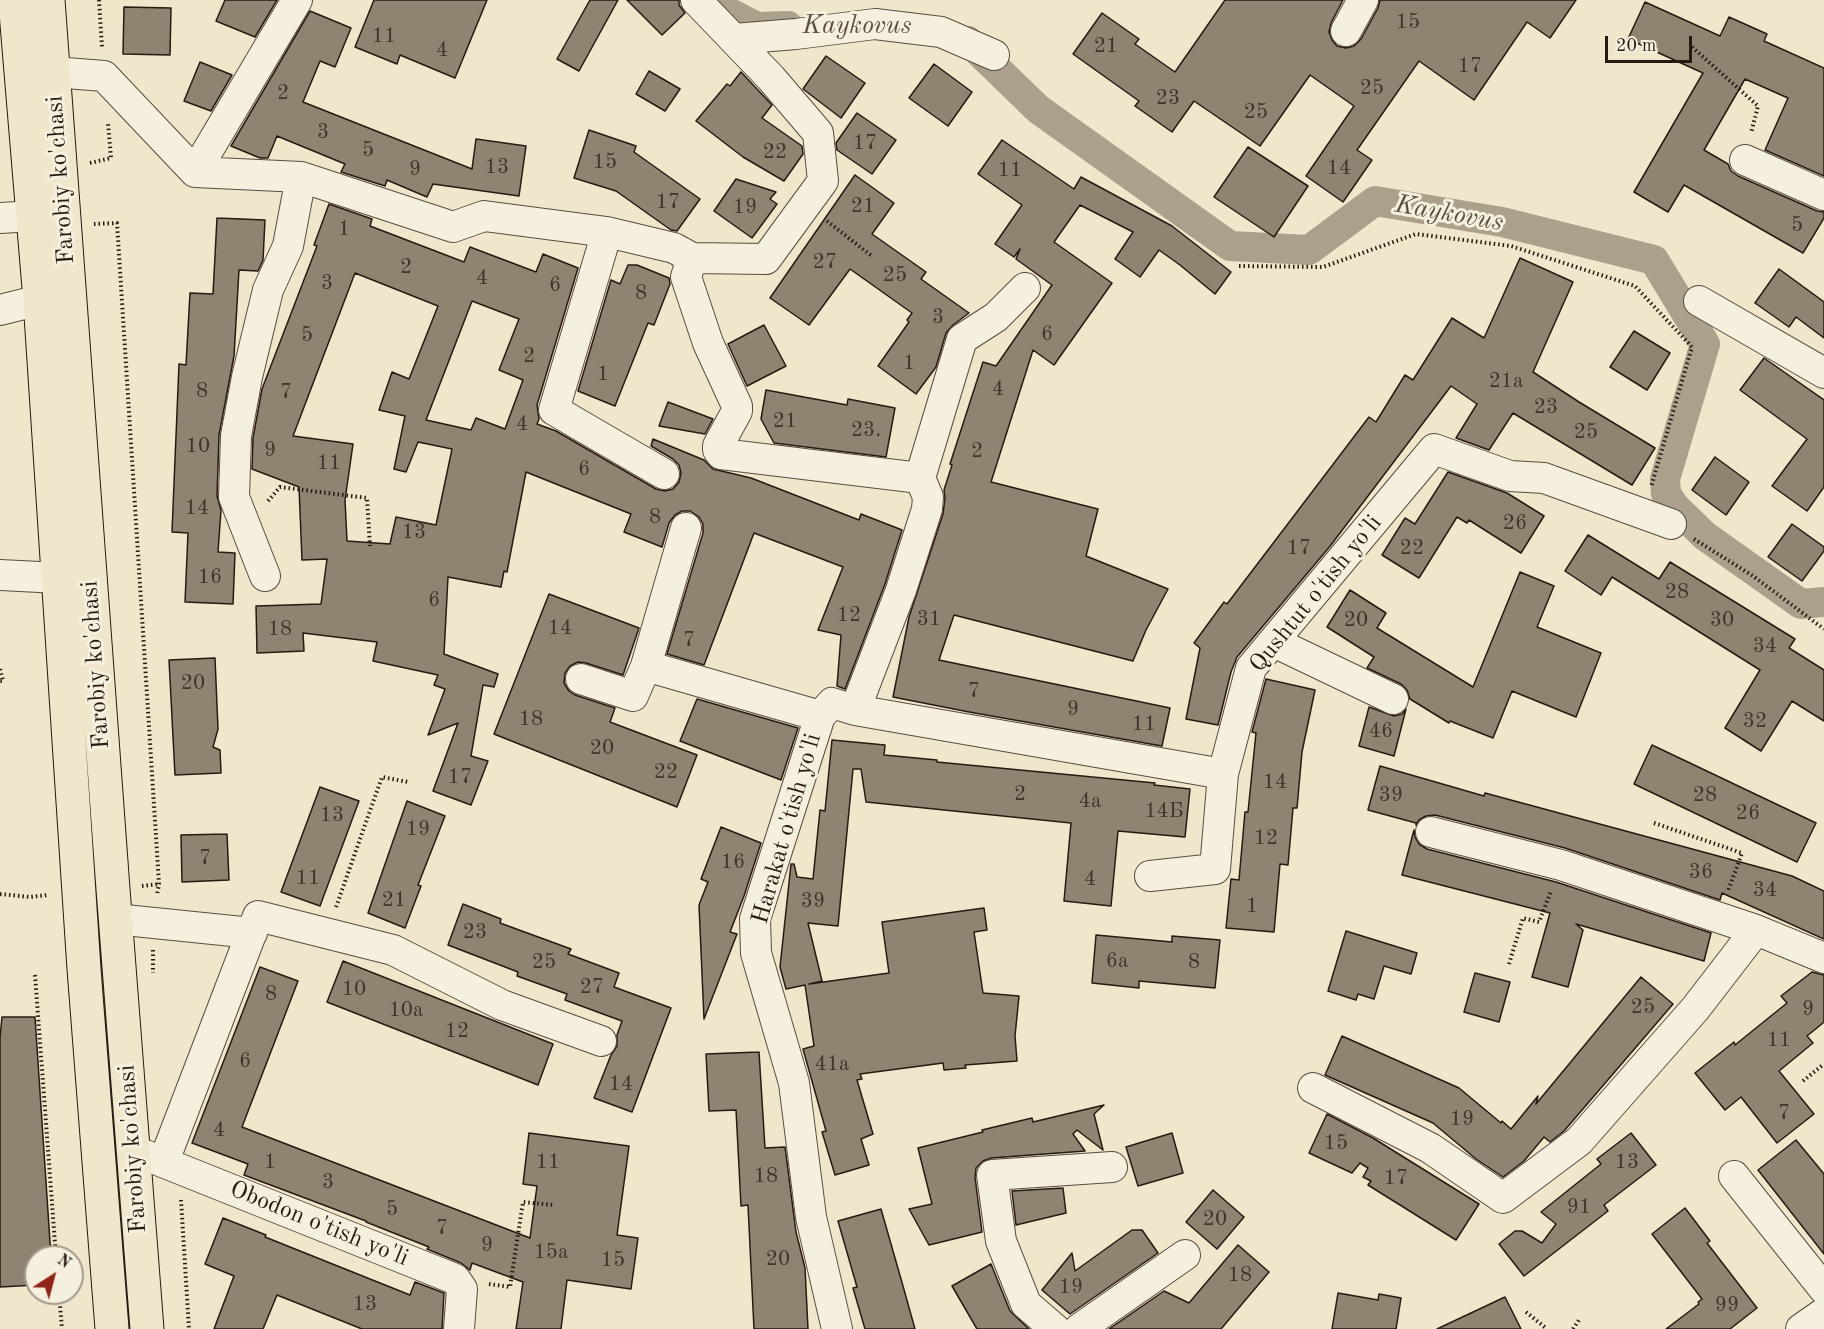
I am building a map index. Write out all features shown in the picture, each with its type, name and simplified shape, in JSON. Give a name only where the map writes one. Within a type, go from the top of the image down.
[{"type":"main road","name":"Farobiy ko'chasi","points":[[15,0],[40,300],[84,969],[112,1329]]},
{"type":"main road","name":"Farobiy ko'chasi","points":[[48,0],[116,919],[148,1156],[147,1329]]},
{"type":"street","points":[[195,172],[297,0]]},
{"type":"street","points":[[21,75],[53,72],[104,76],[195,172],[301,177],[453,227],[484,216],[607,232],[674,248],[692,258],[766,259],[823,181],[818,133],[771,78],[696,0]]},
{"type":"street","points":[[1346,31],[1363,0]]},
{"type":"street","points":[[734,39],[875,24],[941,32],[994,55]]},
{"type":"street","points":[[1745,160],[1824,195]]},
{"type":"street","points":[[265,576],[234,497],[236,436],[247,377],[268,290],[288,246],[301,177]]},
{"type":"street","points":[[0,218],[33,216]]},
{"type":"street","points":[[607,232],[554,410],[664,474]]},
{"type":"street","points":[[692,258],[686,277],[708,344],[737,406],[737,411],[718,446],[721,454],[920,478]]},
{"type":"street","points":[[1025,288],[996,317],[962,339],[920,478],[928,497],[927,509],[901,590],[855,710],[1223,774]]},
{"type":"street","points":[[0,310],[40,300]]},
{"type":"street","points":[[1699,301],[1824,374]]},
{"type":"street","name":"Qushtut o'tish yo'li","points":[[1150,876],[1215,869],[1223,774],[1251,668],[1434,449],[1510,476],[1544,478],[1671,524]]},
{"type":"street","points":[[581,679],[633,696],[646,666],[686,528]]},
{"type":"street","points":[[0,575],[59,578]]},
{"type":"street","points":[[1274,642],[1393,699]]},
{"type":"street","points":[[646,666],[820,716]]},
{"type":"street","name":"Harakat o'tish yo'li","points":[[837,1329],[811,1217],[794,1083],[756,953],[755,919],[820,716],[832,703],[855,710]]},
{"type":"street","points":[[1431,832],[1561,865],[1756,930],[1824,958]]},
{"type":"street","points":[[148,1156],[258,916],[393,950],[502,1005],[601,1041]]},
{"type":"street","points":[[116,919],[252,933]]},
{"type":"street","points":[[1313,1088],[1430,1148],[1503,1198],[1579,1141],[1695,1009],[1756,930]]},
{"type":"street","name":"Obodon o'tish yo'li","points":[[148,1156],[455,1279]]},
{"type":"street","points":[[1054,1329],[1026,1304],[1001,1241],[992,1175],[1112,1167]]},
{"type":"street","points":[[1734,1176],[1824,1289]]},
{"type":"street","points":[[1079,1329],[1185,1255]]},
{"type":"street","points":[[455,1279],[462,1289],[459,1329]]},
{"type":"street","points":[[1801,1329],[1824,1313]]},
{"type":"path","points":[[99,0],[104,76]]},
{"type":"path","points":[[1692,47],[1758,106],[1745,160]]},
{"type":"path","points":[[80,165],[111,158],[108,123]]},
{"type":"path","points":[[806,204],[873,256]]},
{"type":"path","points":[[85,225],[117,223],[159,885],[152,922],[153,980]]},
{"type":"path","points":[[1239,266],[1323,267],[1416,234],[1511,246],[1635,286],[1692,347],[1643,514]]},
{"type":"path","points":[[246,527],[280,487],[367,498],[370,546]]},
{"type":"path","points":[[1671,524],[1753,576],[1824,629]]},
{"type":"path","points":[[0,669],[3,681],[0,681]]},
{"type":"path","points":[[326,933],[382,777],[408,782]]},
{"type":"path","points":[[1654,823],[1742,853],[1718,917]]},
{"type":"path","points":[[1509,964],[1523,918],[1539,922],[1561,865]]},
{"type":"path","points":[[0,894],[30,897],[52,895]]},
{"type":"path","points":[[35,975],[55,1245]]},
{"type":"path","points":[[1803,1081],[1824,1064]]},
{"type":"path","points":[[181,1199],[189,1329]]},
{"type":"path","points":[[455,1279],[510,1287],[523,1202],[554,1205]]},
{"type":"path","points":[[60,1305],[62,1329]]},
{"type":"path","points":[[1526,1312],[1547,1329]]},
{"type":"path","points":[[1573,1329],[1579,1320]]},
{"type":"building","points":[[225,0],[277,0],[255,37],[216,21]]},
{"type":"building","points":[[374,0],[487,0],[455,78],[400,55],[397,64],[355,47]]},
{"type":"building","points":[[590,0],[618,0],[579,71],[557,59]]},
{"type":"building","points":[[627,0],[679,0],[679,5],[685,13],[662,35]]},
{"type":"building","points":[[1225,0],[1343,0],[1329,32],[1337,46],[1346,48],[1354,46],[1361,39],[1380,0],[1576,0],[1550,38],[1527,22],[1474,100],[1419,61],[1357,150],[1372,160],[1343,202],[1306,176],[1354,106],[1310,75],[1260,146],[1194,101],[1172,132],[1135,106],[1139,101],[1073,54],[1102,13],[1139,39],[1135,44],[1175,72]]},
{"type":"building","points":[[1645,2],[1720,36],[1729,17],[1767,34],[1764,41],[1824,68],[1824,176],[1765,150],[1788,98],[1745,79],[1704,150],[1728,164],[1731,171],[1738,176],[1824,212],[1824,218],[1803,253],[1684,185],[1668,212],[1634,192],[1703,73],[1628,39]]},
{"type":"building","points":[[124,7],[171,8],[170,55],[123,54]]},
{"type":"building","points":[[310,11],[351,28],[335,67],[320,61],[303,102],[472,169],[476,139],[526,146],[519,196],[433,184],[427,197],[387,180],[385,186],[341,172],[345,164],[277,136],[268,158],[260,158],[231,146]]},
{"type":"building","points":[[826,56],[865,83],[841,118],[803,89]]},
{"type":"building","points":[[200,62],[232,75],[211,111],[184,101]]},
{"type":"building","points":[[934,64],[972,92],[948,126],[909,98]]},
{"type":"building","points":[[649,71],[680,89],[665,111],[636,94]]},
{"type":"building","points":[[741,72],[772,105],[762,118],[802,146],[803,154],[784,181],[743,157],[696,121],[727,84],[730,86]]},
{"type":"building","points":[[857,113],[896,140],[872,174],[837,150],[836,143]]},
{"type":"building","points":[[589,130],[636,146],[634,152],[700,199],[677,231],[671,230],[616,191],[574,178]]},
{"type":"building","points":[[1002,140],[1074,189],[1081,177],[1172,226],[1231,272],[1215,294],[1159,250],[1140,277],[1115,259],[1133,232],[1080,205],[1054,242],[1112,283],[1054,365],[1033,350],[991,482],[1098,509],[1086,556],[1168,589],[1146,630],[1133,661],[954,615],[939,660],[1170,708],[1162,746],[893,697],[909,617],[943,514],[944,490],[952,465],[950,464],[983,362],[996,366],[1052,285],[1016,259],[1020,249],[1014,257],[995,244],[1022,205],[978,174]]},
{"type":"building","points":[[1248,147],[1308,186],[1274,237],[1214,197]]},
{"type":"building","points":[[855,175],[894,203],[872,234],[926,272],[921,279],[969,313],[946,333],[936,367],[916,394],[878,366],[909,322],[907,320],[912,313],[850,269],[809,325],[770,298]]},
{"type":"building","points":[[736,179],[776,192],[770,199],[777,204],[752,238],[714,211]]},
{"type":"building","points":[[329,204],[372,219],[370,226],[464,262],[470,247],[536,272],[543,254],[578,268],[537,405],[539,419],[537,424],[556,431],[656,489],[665,491],[673,489],[679,482],[681,473],[679,465],[673,459],[651,446],[653,439],[704,460],[713,469],[751,478],[859,520],[861,514],[902,530],[885,584],[845,689],[837,686],[841,635],[818,630],[843,567],[754,533],[704,665],[667,654],[703,533],[703,524],[699,517],[690,511],[682,511],[675,515],[669,523],[662,547],[624,532],[631,514],[526,472],[507,572],[504,571],[501,587],[448,577],[444,654],[498,674],[494,687],[483,685],[471,756],[488,761],[471,805],[433,791],[458,723],[428,735],[445,689],[434,685],[438,675],[373,661],[377,642],[303,633],[304,651],[257,653],[256,606],[321,604],[327,559],[302,560],[299,487],[252,469],[253,438],[262,389],[317,246],[314,245]],"holes":[[[355,273],[438,306],[409,379],[392,372],[379,410],[405,416],[394,469],[406,472],[418,442],[452,449],[436,525],[396,517],[390,544],[347,541],[345,500],[353,444],[293,436]],[[472,301],[519,319],[499,370],[523,380],[505,429],[476,418],[471,430],[426,420]]]},
{"type":"building","points":[[217,218],[265,220],[263,260],[258,271],[239,270],[234,356],[219,435],[217,496],[221,510],[218,552],[235,553],[233,604],[185,602],[188,533],[172,532],[179,364],[186,365],[190,293],[213,294]]},
{"type":"building","points":[[1520,258],[1573,282],[1533,372],[1655,448],[1632,485],[1513,413],[1489,450],[1456,438],[1477,404],[1451,386],[1331,545],[1237,657],[1218,725],[1186,719],[1200,648],[1194,643],[1224,602],[1227,604],[1369,417],[1376,422],[1405,375],[1413,380],[1452,318],[1484,338]]},
{"type":"building","points":[[628,265],[637,265],[669,278],[670,284],[654,325],[648,323],[615,406],[578,391],[611,280],[620,284]]},
{"type":"building","points":[[1779,269],[1824,302],[1824,338],[1796,317],[1789,327],[1755,303]]},
{"type":"building","points":[[764,325],[786,366],[747,386],[728,344]]},
{"type":"building","points":[[1634,331],[1670,353],[1647,390],[1610,367]]},
{"type":"building","points":[[1764,358],[1824,400],[1824,487],[1807,511],[1772,486],[1807,439],[1740,390]]},
{"type":"building","points":[[766,390],[847,405],[848,399],[895,408],[886,457],[774,443],[761,419]]},
{"type":"building","points":[[668,402],[713,419],[705,434],[659,426]]},
{"type":"building","points":[[1715,457],[1749,482],[1726,515],[1692,490]]},
{"type":"building","points":[[1448,472],[1507,493],[1544,516],[1521,553],[1469,520],[1467,523],[1457,517],[1419,578],[1382,555],[1405,518],[1415,524]]},
{"type":"building","points":[[1792,524],[1824,547],[1824,551],[1802,581],[1768,557]]},
{"type":"building","points":[[1588,535],[1659,579],[1670,562],[1795,639],[1789,648],[1824,670],[1824,721],[1792,701],[1761,751],[1725,728],[1760,670],[1612,577],[1601,595],[1565,571]]},
{"type":"building","points":[[1520,572],[1554,586],[1537,627],[1601,653],[1576,717],[1512,691],[1493,738],[1450,721],[1449,723],[1410,699],[1407,690],[1401,684],[1367,668],[1374,657],[1327,627],[1350,590],[1386,613],[1377,628],[1473,687]]},
{"type":"building","points":[[549,594],[639,628],[623,675],[578,662],[570,666],[565,673],[564,683],[575,695],[615,708],[610,722],[697,755],[677,807],[494,734]]},
{"type":"building","points":[[215,658],[218,729],[213,747],[220,750],[221,773],[175,775],[169,660]]},
{"type":"building","points":[[1266,679],[1315,690],[1302,752],[1297,808],[1293,808],[1288,865],[1280,864],[1274,932],[1226,928],[1231,879],[1239,880],[1245,812],[1248,812],[1256,733],[1252,732]]},
{"type":"building","points":[[697,699],[798,728],[781,780],[680,741]]},
{"type":"building","points":[[1369,707],[1394,716],[1402,714],[1406,709],[1394,756],[1359,746]]},
{"type":"building","points":[[832,740],[885,745],[884,755],[1155,783],[1154,785],[1190,789],[1185,837],[1118,831],[1111,906],[1064,901],[1071,823],[866,802],[861,769],[853,769],[838,926],[808,923],[822,981],[809,984],[889,973],[882,922],[984,908],[987,930],[974,932],[983,993],[1019,996],[1015,1036],[1017,1061],[965,1065],[966,1068],[944,1070],[943,1063],[860,1074],[862,1079],[857,1080],[873,1134],[861,1139],[869,1165],[835,1175],[822,1132],[826,1131],[803,1049],[814,1046],[805,985],[786,989],[780,967],[791,864],[794,864],[797,877],[813,879],[820,810],[825,811]]},
{"type":"building","points":[[1652,745],[1816,823],[1797,862],[1634,784]]},
{"type":"building","points":[[1380,766],[1484,796],[1485,793],[1792,876],[1824,891],[1824,939],[1722,893],[1720,900],[1565,848],[1435,815],[1426,816],[1416,825],[1416,823],[1368,810]]},
{"type":"building","points":[[320,787],[359,801],[320,906],[281,892]]},
{"type":"building","points":[[407,801],[445,816],[418,885],[421,886],[405,928],[368,913]]},
{"type":"building","points":[[721,827],[761,843],[730,932],[737,934],[704,1019],[699,905],[708,882],[701,879]]},
{"type":"building","points":[[1414,830],[1419,844],[1427,849],[1556,882],[1711,933],[1704,961],[1576,924],[1583,930],[1568,987],[1532,977],[1550,913],[1402,875]]},
{"type":"building","points":[[227,834],[229,880],[182,882],[181,835]]},
{"type":"building","points":[[463,904],[501,919],[500,923],[571,949],[568,954],[619,973],[614,987],[671,1008],[632,1112],[594,1098],[611,1055],[617,1046],[617,1035],[622,1021],[565,1000],[567,994],[517,976],[518,972],[448,945]]},
{"type":"building","points":[[1346,931],[1417,953],[1411,974],[1384,966],[1374,999],[1358,994],[1356,1000],[1328,991]]},
{"type":"building","points":[[1096,935],[1172,942],[1172,936],[1220,940],[1215,988],[1139,981],[1139,988],[1092,983]]},
{"type":"building","points":[[343,961],[553,1044],[538,1085],[327,1002]]},
{"type":"building","points":[[260,967],[298,981],[242,1127],[530,1238],[537,1186],[523,1184],[529,1133],[629,1146],[617,1235],[638,1238],[631,1289],[567,1280],[561,1329],[516,1329],[523,1282],[472,1263],[470,1270],[461,1263],[427,1249],[429,1247],[244,1175],[248,1164],[192,1143]]},
{"type":"building","points":[[1812,972],[1824,975],[1824,1022],[1807,1036],[1813,1043],[1779,1071],[1814,1114],[1777,1143],[1741,1097],[1725,1110],[1695,1073],[1734,1042],[1735,1045],[1787,1003],[1781,996]]},
{"type":"building","points":[[1475,973],[1510,982],[1499,1022],[1464,1012]]},
{"type":"building","points":[[1641,977],[1673,1004],[1564,1131],[1550,1142],[1544,1137],[1524,1161],[1503,1177],[1476,1159],[1433,1123],[1325,1075],[1342,1036],[1459,1088],[1511,1129],[1538,1096],[1536,1104]]},
{"type":"building","points":[[2,1017],[35,1017],[50,1245],[24,1245],[24,1286],[0,1287],[0,1038]]},
{"type":"building","points":[[759,1052],[765,1148],[785,1147],[796,1232],[805,1268],[808,1329],[754,1329],[748,1205],[741,1206],[736,1110],[709,1111],[706,1054]]},
{"type":"building","points":[[1104,1105],[1094,1114],[1103,1150],[1077,1130],[1073,1134],[1085,1151],[991,1158],[983,1161],[976,1168],[975,1177],[982,1232],[929,1245],[909,1209],[932,1204],[918,1148],[1032,1118],[1033,1122]]},
{"type":"building","points":[[1327,1114],[1373,1138],[1479,1204],[1456,1240],[1368,1185],[1371,1181],[1363,1177],[1368,1168],[1360,1163],[1352,1173],[1309,1153]]},
{"type":"building","points":[[1172,1133],[1183,1173],[1138,1186],[1126,1147]]},
{"type":"building","points":[[1631,1133],[1656,1165],[1604,1205],[1608,1211],[1524,1276],[1499,1244],[1515,1231],[1522,1231],[1542,1243],[1556,1224],[1541,1212],[1601,1164],[1597,1159]]},
{"type":"building","points":[[1796,1140],[1824,1174],[1824,1254],[1758,1170]]},
{"type":"building","points":[[1063,1188],[1066,1213],[1016,1225],[1012,1191]]},
{"type":"building","points":[[1213,1190],[1244,1217],[1217,1249],[1186,1222]]},
{"type":"building","points":[[1685,1208],[1710,1241],[1707,1243],[1757,1308],[1730,1329],[1666,1329],[1699,1304],[1698,1302],[1702,1299],[1652,1234]]},
{"type":"building","points":[[881,1209],[915,1329],[865,1329],[853,1288],[857,1287],[838,1221]]},
{"type":"building","points":[[223,1218],[410,1295],[415,1282],[444,1293],[442,1329],[362,1329],[277,1295],[263,1329],[214,1329],[234,1276],[205,1264]]},
{"type":"building","points":[[1132,1230],[1142,1230],[1158,1253],[1070,1314],[1042,1290],[1072,1253],[1075,1271]]},
{"type":"building","points":[[1238,1245],[1269,1272],[1221,1329],[1109,1329],[1164,1291],[1189,1303]]},
{"type":"building","points":[[991,1264],[1010,1311],[1029,1329],[977,1329],[952,1286]]},
{"type":"building","points":[[1338,1293],[1378,1300],[1379,1294],[1401,1298],[1396,1329],[1332,1329]]},
{"type":"building","points":[[1505,1297],[1521,1329],[1437,1329]]},
{"type":"waterway","name":"Kaykovus","points":[[705,0],[757,27],[788,26]]},
{"type":"waterway","name":"Kaykovus","points":[[968,41],[1038,109],[1230,246],[1309,250],[1375,201],[1502,222],[1654,260],[1705,344],[1665,479],[1666,494],[1675,507],[1705,536],[1801,604],[1824,602]]}]
